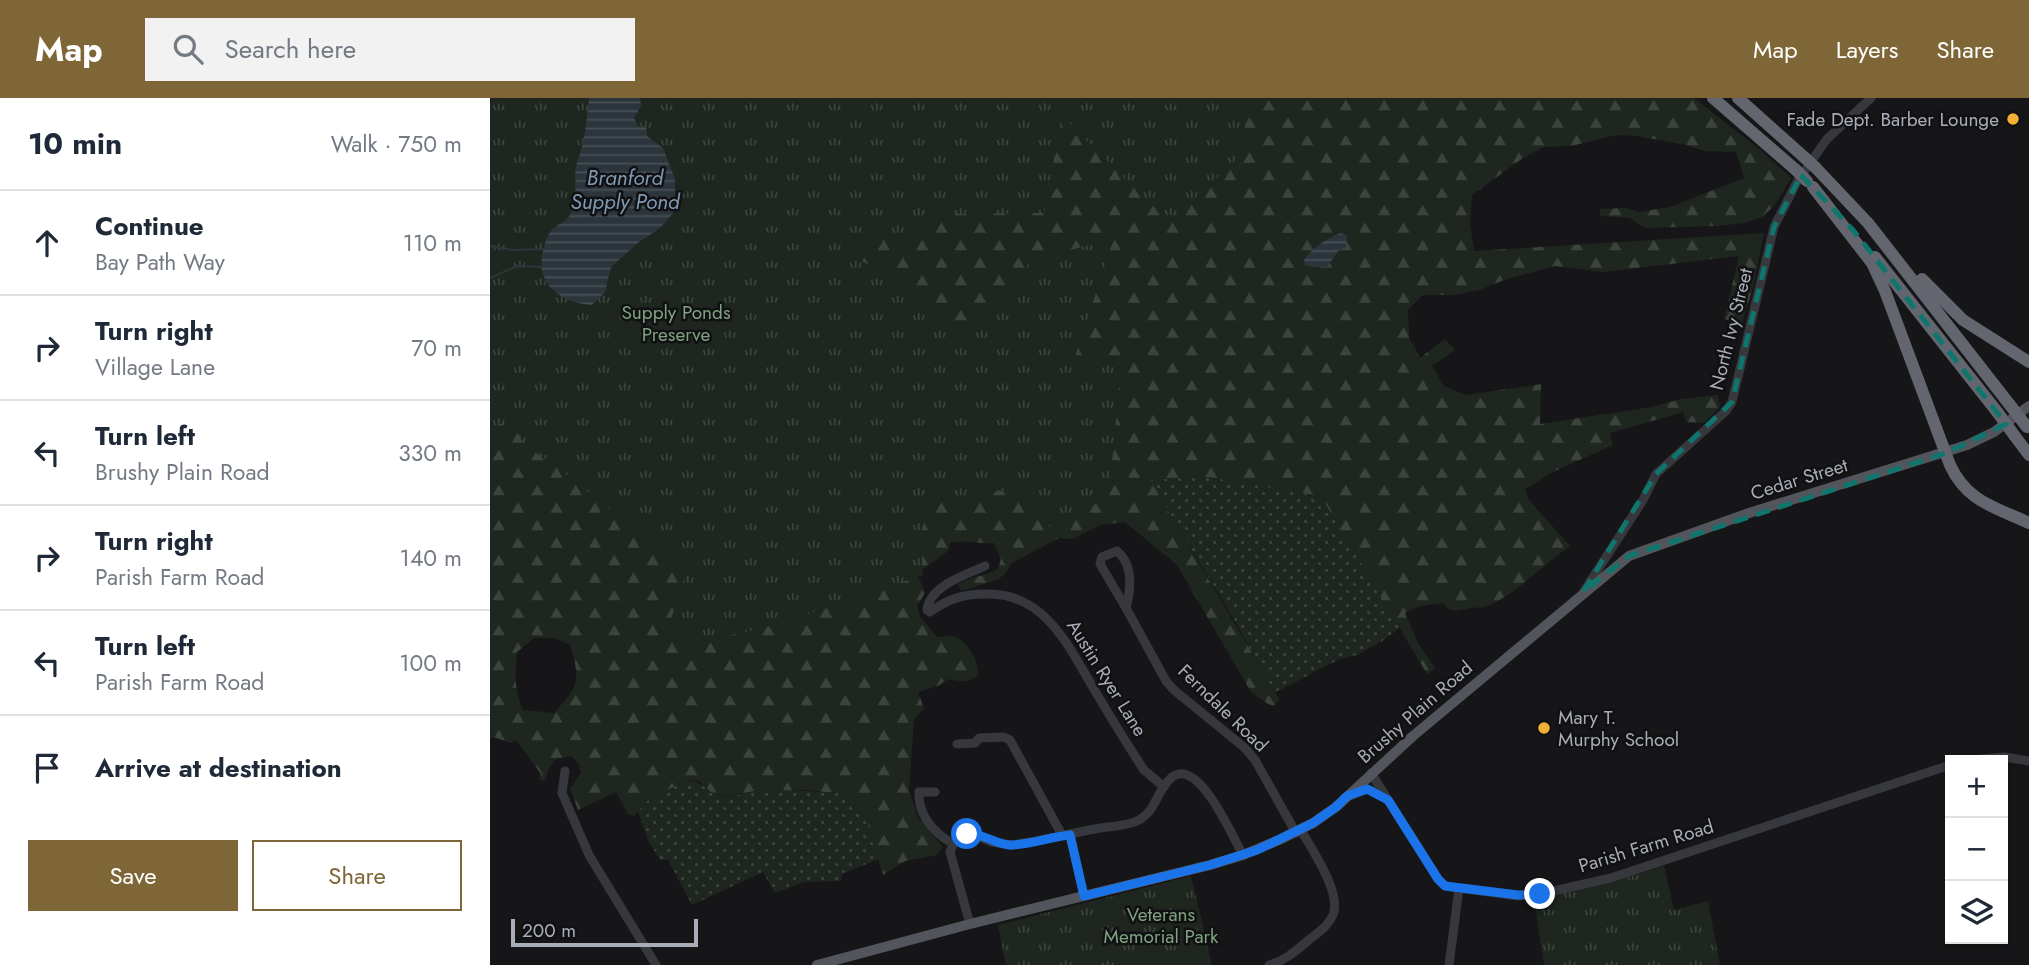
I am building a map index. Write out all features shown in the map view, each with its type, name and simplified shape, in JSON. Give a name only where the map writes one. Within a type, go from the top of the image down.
[{"type":"highway","points":[[1713,98],[1796,170],[1853,229],[2029,455]]},
{"type":"highway","points":[[1738,98],[1816,168],[1963,320],[2029,362]]},
{"type":"highway","points":[[1810,184],[1872,263],[1957,478],[1966,491],[2029,523]]},
{"type":"highway","points":[[1868,223],[2028,428]]},
{"type":"main road","name":"Cedar Street","points":[[1583,593],[1629,556],[1749,513],[1946,453],[1994,432],[2029,406]]},
{"type":"main road","name":"Brushy Plain Road","points":[[817,965],[1243,855],[1299,831],[1326,815],[1371,773],[1583,593]]},
{"type":"street","name":"North Ivy Street","points":[[1583,593],[1643,500],[1656,474],[1726,411],[1732,402],[1774,227],[1798,180],[1827,139],[1871,98]]},
{"type":"street","name":"Ferndale Road","points":[[1126,608],[1130,576],[1121,554],[1117,551],[1102,557],[1100,564],[1166,681],[1245,748],[1255,760],[1330,885],[1335,900],[1334,914],[1324,929],[1274,964]]},
{"type":"street","name":"Austin Ryer Lane","points":[[985,566],[938,590],[927,610],[929,612],[954,598],[978,594],[1017,598],[1037,609],[1058,631],[1144,770],[1164,787]]},
{"type":"street","points":[[957,744],[975,743],[979,738],[1004,737],[1010,740],[1066,835],[1084,896]]},
{"type":"street","points":[[2008,758],[2029,761]]},
{"type":"street","name":"Parish Farm Road","points":[[1371,773],[1445,886],[1518,895],[1540,894],[1611,878],[1945,767]]},
{"type":"street","points":[[565,771],[562,793],[584,846],[656,965]]},
{"type":"street","points":[[970,924],[950,852],[960,837],[972,833],[991,842],[1011,845],[1129,825],[1148,814],[1170,779],[1184,773],[1197,780],[1213,802],[1243,855]]},
{"type":"street","points":[[1347,796],[1367,789],[1388,800]]},
{"type":"street","points":[[935,792],[919,792],[918,804],[934,831],[953,844]]},
{"type":"street","points":[[1449,965],[1460,888]]},
{"type":"highlighted area","points":[[1801,175],[1853,230],[2006,424],[1946,453],[1629,556],[1583,592],[1656,474],[1732,402],[1774,227]]},
{"type":"green space","points":[[490,98],[1694,98],[1791,178],[1775,205],[1762,217],[1744,223],[1717,226],[1645,228],[1629,218],[1600,216],[1600,209],[1625,208],[1640,212],[1670,207],[1744,178],[1736,152],[1705,151],[1637,136],[1616,135],[1571,146],[1544,147],[1523,158],[1472,195],[1470,224],[1474,251],[1764,233],[1754,284],[1742,323],[1724,319],[1739,256],[1603,272],[1555,266],[1479,290],[1454,295],[1423,295],[1408,310],[1409,337],[1420,358],[1445,339],[1455,350],[1432,366],[1444,386],[1465,395],[1541,384],[1540,424],[1718,395],[1720,407],[1704,423],[1686,422],[1683,412],[1610,433],[1613,445],[1555,471],[1525,489],[1529,500],[1570,546],[1515,590],[1492,604],[1456,611],[1443,603],[1420,606],[1405,613],[1418,643],[1435,668],[1427,674],[1321,496],[1208,477],[1150,480],[1279,699],[1275,706],[1251,692],[1177,565],[1125,522],[1100,525],[1073,539],[1059,538],[1012,563],[997,580],[961,591],[958,584],[998,569],[1001,559],[994,543],[950,543],[948,551],[917,573],[925,593],[917,606],[920,616],[937,637],[955,637],[969,648],[975,659],[978,675],[964,681],[948,679],[938,686],[918,692],[924,708],[914,720],[909,791],[918,817],[943,847],[937,855],[905,861],[883,875],[867,821],[849,794],[803,790],[753,791],[728,797],[711,792],[699,781],[689,780],[650,798],[634,816],[628,814],[616,792],[578,810],[570,788],[581,774],[579,764],[571,756],[556,759],[548,770],[546,779],[542,781],[539,778],[541,774],[516,740],[510,743],[494,737],[490,739]],"holes":[[[534,638],[555,638],[570,645],[576,667],[573,689],[554,713],[523,710],[516,681],[517,652]]]},
{"type":"green space","name":"Supply Ponds Preserve","points":[[490,98],[1237,98],[1250,147],[1169,222],[1062,116],[1044,213],[945,214],[926,235],[868,235],[849,253],[932,303],[966,333],[995,314],[1012,297],[1030,261],[1114,238],[1074,360],[1121,367],[1109,493],[1058,534],[1010,489],[927,505],[921,537],[923,575],[775,625],[691,644],[670,622],[687,570],[550,462],[524,445],[512,421],[490,427]]},
{"type":"green space","points":[[1208,477],[1321,496],[1401,627],[1357,655],[1340,659],[1274,693],[1236,623],[1149,479]]},
{"type":"green space","points":[[689,780],[718,795],[728,797],[767,790],[849,794],[867,821],[879,859],[842,874],[841,881],[804,882],[775,893],[763,872],[692,905],[668,860],[660,860],[648,840],[638,812],[649,798]]},
{"type":"green space","points":[[1664,866],[1674,910],[1708,901],[1720,965],[1544,965],[1534,899],[1611,883]]},
{"type":"green space","name":"Veterans Memorial Park","points":[[1191,876],[1212,965],[1006,965],[998,925]]},
{"type":"green space","points":[[1192,910],[1199,938],[1181,942],[1174,914]]},
{"type":"green space","points":[[1196,945],[1201,965],[1116,965]]},
{"type":"water","name":"Branford Supply Pond","points":[[589,98],[640,98],[641,106],[634,118],[638,126],[646,126],[647,136],[663,148],[675,179],[675,211],[660,228],[639,242],[611,267],[605,292],[592,305],[572,301],[555,291],[548,285],[542,267],[547,237],[567,219],[574,204],[576,167]]},
{"type":"water","points":[[1341,233],[1347,236],[1346,247],[1338,251],[1327,267],[1305,265],[1304,260],[1316,248]]},
{"type":"waterway","points":[[490,246],[513,250],[544,249]]},
{"type":"waterway","points":[[490,278],[517,266],[542,267]]},
{"type":"place","name":"Fade Dept. Barber Lounge","points":[[2013,119]]},
{"type":"place","name":"Mary T. Murphy School","points":[[1544,728]]},
{"type":"route","points":[[967,834],[972,833],[991,842],[1011,845],[1070,835],[1084,896],[1210,865],[1257,850],[1296,833],[1326,815],[1347,796],[1367,789],[1388,800],[1445,886],[1496,894],[1540,894]]}]
